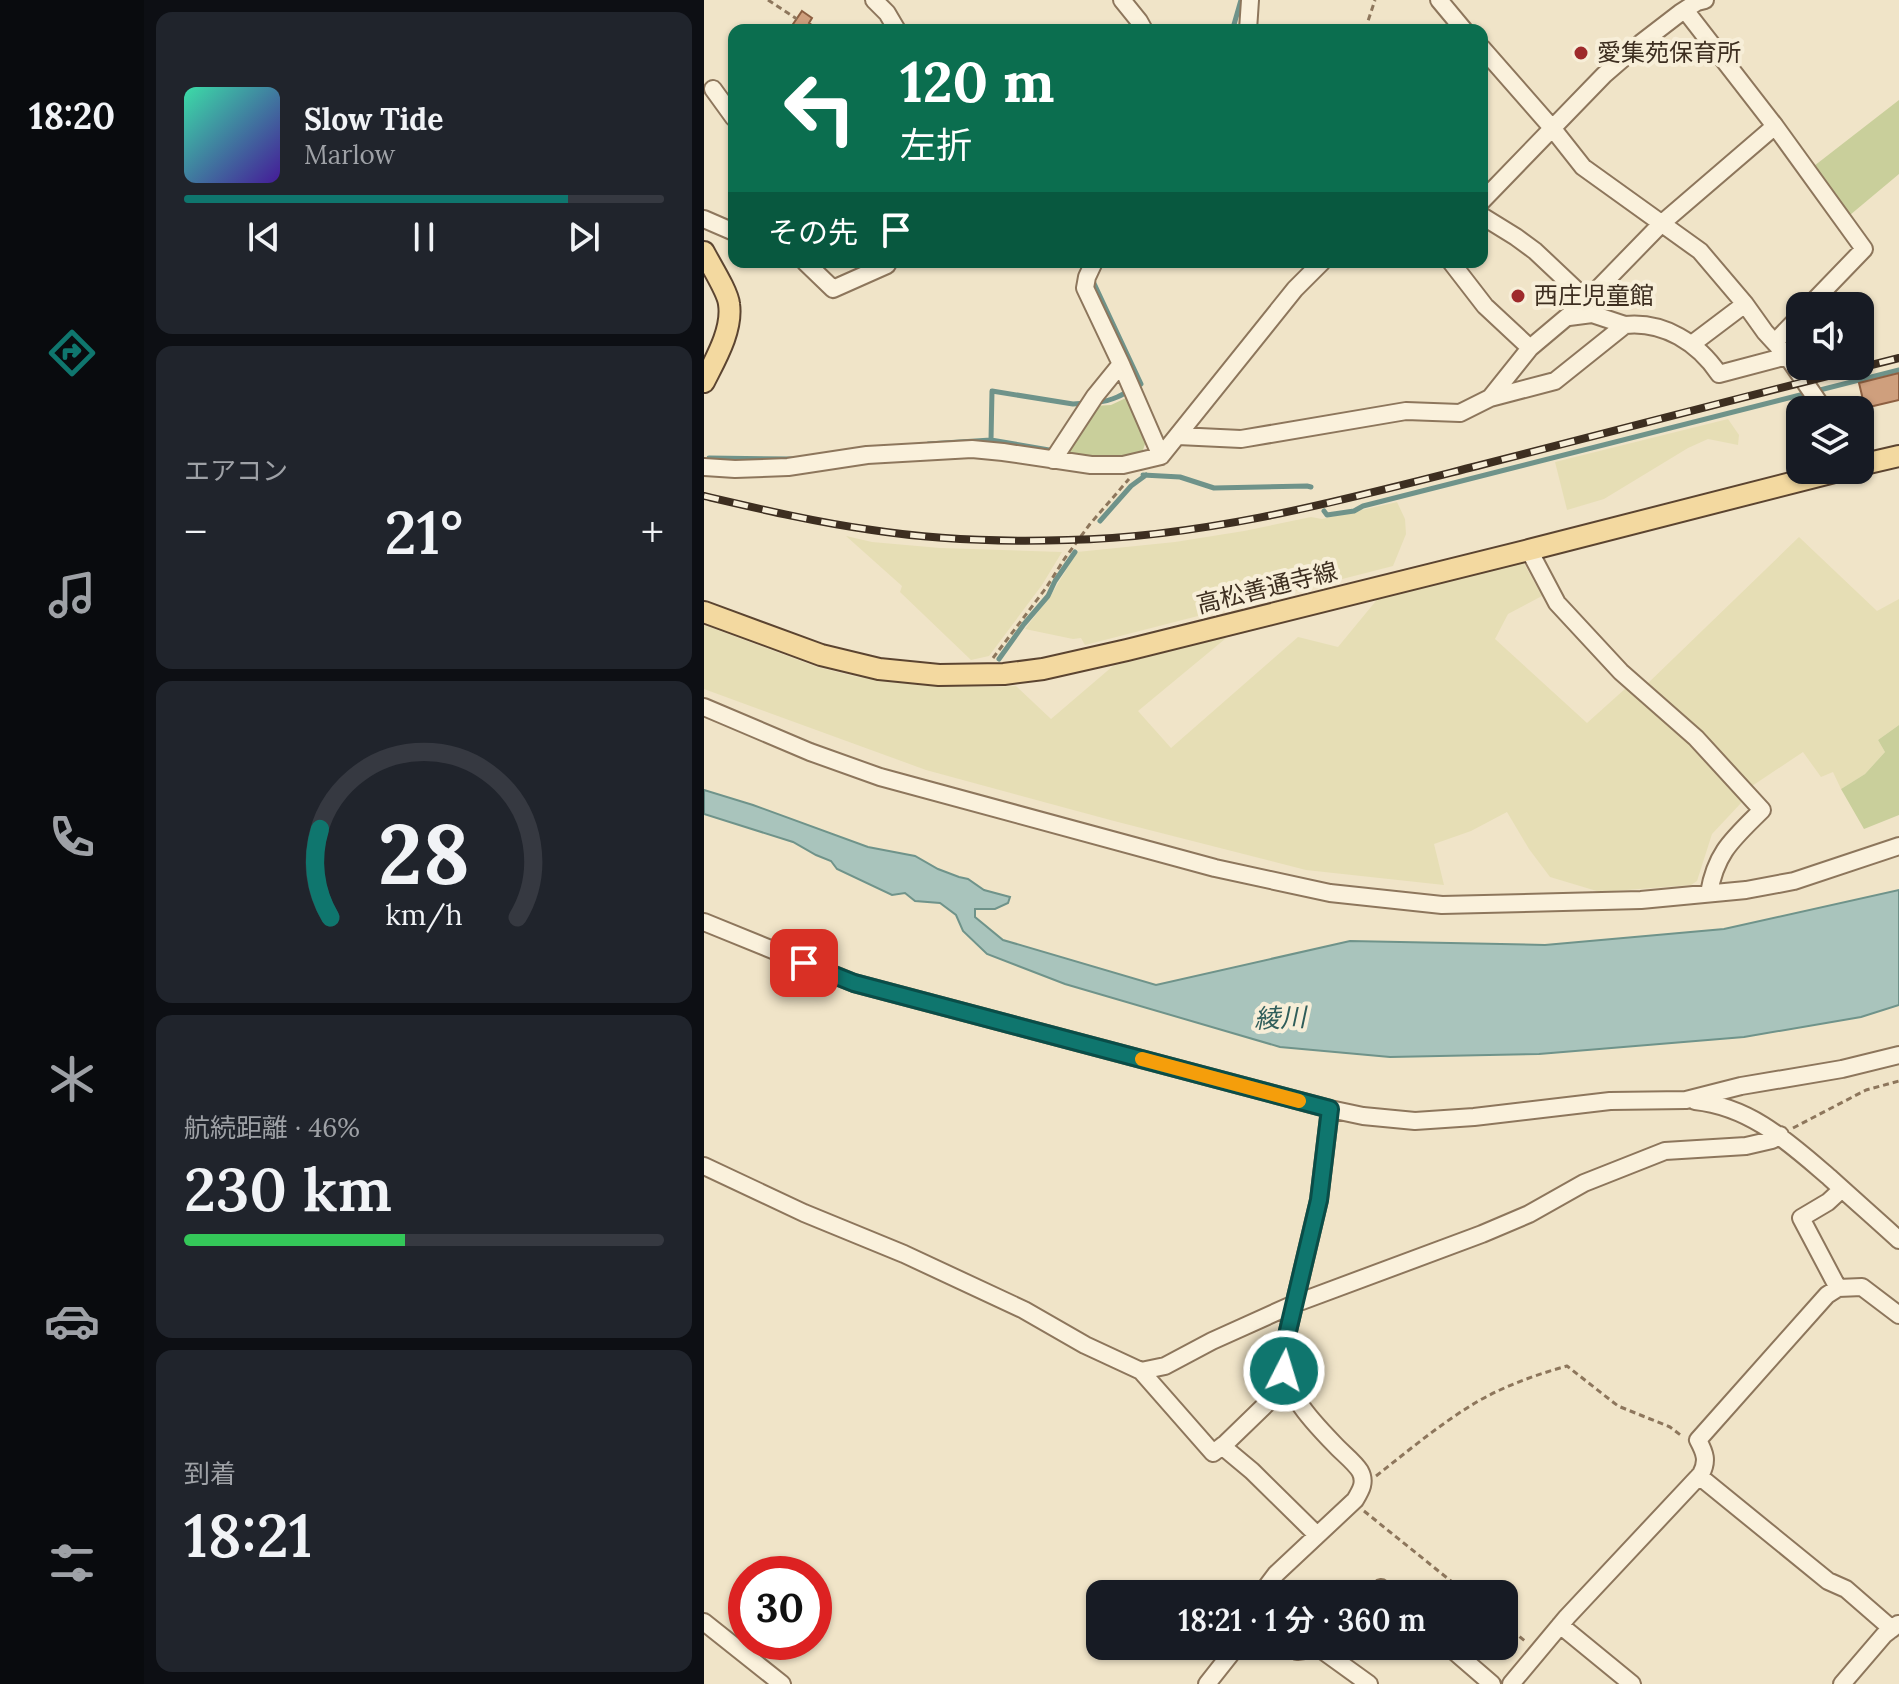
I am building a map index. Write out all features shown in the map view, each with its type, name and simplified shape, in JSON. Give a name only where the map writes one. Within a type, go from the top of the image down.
[{"type":"main road","points":[[704,252],[730,303],[723,343],[704,380]]},
{"type":"main road","points":[[1874,462],[1899,456]]},
{"type":"main road","name":"高松善通寺線","points":[[704,612],[821,655],[907,673],[985,675],[1043,669],[1787,484]]},
{"type":"street","points":[[874,0],[893,24]]},
{"type":"street","points":[[1122,0],[1141,24]]},
{"type":"street","points":[[1248,24],[1250,0]]},
{"type":"street","points":[[1439,0],[1459,24]]},
{"type":"street","points":[[1488,195],[1604,75],[1678,8],[1705,0]]},
{"type":"street","points":[[1678,8],[1775,126],[1864,249],[1823,292]]},
{"type":"street","points":[[1488,55],[1583,167],[1700,251],[1786,355]]},
{"type":"street","points":[[713,89],[728,110]]},
{"type":"street","points":[[1490,398],[1530,348],[1587,300],[1661,224],[1775,126]]},
{"type":"street","points":[[704,219],[728,229]]},
{"type":"street","points":[[1488,220],[1535,251],[1587,300]]},
{"type":"street","points":[[811,268],[833,289],[880,268]]},
{"type":"street","points":[[1091,268],[1085,288],[1161,456]]},
{"type":"street","points":[[704,467],[788,467],[867,455],[972,449],[1091,465],[1123,465],[1161,456],[1295,289],[1316,268]]},
{"type":"street","points":[[1456,268],[1485,306],[1530,348]]},
{"type":"street","points":[[1692,344],[1745,304]]},
{"type":"street","points":[[1568,317],[1592,314],[1625,325],[1661,328],[1692,344],[1719,374],[1786,356]]},
{"type":"street","points":[[1178,436],[1241,439],[1406,411],[1460,413],[1490,398],[1555,381],[1625,325]]},
{"type":"street","points":[[1775,342],[1786,331]]},
{"type":"street","points":[[1053,460],[1121,364]]},
{"type":"street","points":[[1529,550],[1557,603],[1621,672],[1696,738],[1762,810],[1727,845],[1712,874],[1709,893]]},
{"type":"street","points":[[704,707],[810,752],[880,777],[1215,868],[1330,893],[1442,905],[1641,900],[1746,890],[1794,881],[1899,846]]},
{"type":"street","points":[[704,922],[854,983],[1363,1116],[1415,1121],[1610,1101],[1686,1100],[1722,1105],[1741,1112],[1780,1135],[1899,1240]]},
{"type":"street","points":[[1686,1100],[1899,1055]]},
{"type":"street","points":[[1272,1580],[1353,1502],[1363,1481],[1360,1471],[1299,1403],[1284,1371],[1283,1352],[1319,1200],[1330,1109]]},
{"type":"street","points":[[1141,1371],[1165,1366],[1294,1304],[1482,1234],[1557,1200],[1584,1183],[1665,1151],[1746,1146],[1780,1135]]},
{"type":"street","points":[[704,1166],[1024,1310],[1085,1345],[1141,1371],[1218,1449],[1252,1471],[1317,1535]]},
{"type":"street","points":[[1838,1288],[1801,1218],[1828,1202],[1842,1189]]},
{"type":"street","points":[[1511,1684],[1560,1625],[1699,1476],[1705,1466],[1706,1455],[1698,1440],[1827,1295],[1838,1288],[1862,1287],[1899,1315]]},
{"type":"street","points":[[1218,1449],[1288,1383]]},
{"type":"street","points":[[1699,1476],[1828,1581],[1846,1589],[1896,1626],[1884,1635],[1842,1684]]},
{"type":"street","points":[[704,1622],[782,1684]]},
{"type":"street","points":[[1560,1625],[1632,1684]]},
{"type":"street","points":[[1207,1684],[1226,1660]]},
{"type":"street","points":[[1336,1660],[1369,1684]]},
{"type":"street","points":[[1464,1660],[1492,1684]]},
{"type":"path","points":[[768,0],[797,19]]},
{"type":"path","points":[[1367,24],[1375,0]]},
{"type":"path","points":[[985,675],[992,659],[1065,558],[1090,524],[1125,486],[1139,462]]},
{"type":"path","points":[[1780,1135],[1866,1090],[1899,1081]]},
{"type":"path","points":[[1363,1481],[1374,1478],[1447,1421],[1477,1402],[1539,1374],[1567,1366],[1618,1406],[1670,1427],[1688,1439],[1698,1440]]},
{"type":"path","points":[[1353,1502],[1450,1580]]},
{"type":"path","points":[[1518,1635],[1538,1651]]},
{"type":"shaded area","points":[[1728,419],[1739,435],[1738,445],[1708,439],[1604,499],[1567,510],[1555,462]]},
{"type":"shaded area","points":[[1397,502],[1405,519],[1406,534],[1393,566],[1085,645],[1081,638],[1025,629],[1051,595],[1077,552],[1175,542],[1311,517],[1322,519]]},
{"type":"shaded area","points":[[846,536],[872,542],[940,548],[1062,552],[1042,585],[989,656],[971,660],[900,592],[902,586]]},
{"type":"shaded area","points":[[1799,537],[1877,611],[1899,599],[1899,725],[1878,740],[1885,752],[1865,774],[1841,789],[1833,772],[1821,777],[1803,752],[1749,788],[1645,686]]},
{"type":"shaded area","points":[[1522,560],[1542,596],[1508,614],[1495,639],[1587,723],[1626,688],[1690,743],[1742,802],[1712,834],[1697,881],[1691,885],[1600,892],[1550,877],[1507,812],[1471,831],[1434,844],[1444,885],[1306,870],[926,770],[704,689],[704,625],[817,667],[857,677],[929,686],[1016,686],[1051,719],[1113,666],[1231,634],[1138,711],[1171,748],[1298,637],[1338,647],[1380,596]]},
{"type":"green space","points":[[1899,100],[1899,174],[1850,215],[1814,166]]},
{"type":"green space","points":[[1128,397],[1147,438],[1142,453],[1114,461],[1097,461],[1066,452],[1094,406],[1111,405]]},
{"type":"green space","points":[[1899,725],[1899,815],[1864,829],[1841,789],[1865,774],[1885,752],[1878,740]]},
{"type":"water","name":"綾川","points":[[704,790],[868,847],[915,856],[938,869],[968,879],[984,890],[1010,897],[1008,903],[995,909],[975,909],[975,917],[1003,940],[1156,985],[1350,941],[1545,945],[1724,929],[1899,890],[1899,1005],[1861,1017],[1744,1037],[1539,1054],[1390,1057],[1280,1047],[1065,984],[987,954],[963,931],[956,915],[940,903],[915,901],[905,893],[892,895],[837,869],[831,861],[793,842],[704,814]]},
{"type":"building","points":[[802,11],[812,18],[810,24],[793,24]]},
{"type":"building","points":[[1899,373],[1899,400],[1874,406],[1874,396],[1862,396],[1859,383]]},
{"type":"waterway","points":[[1234,24],[1241,0]]},
{"type":"waterway","points":[[1091,277],[1141,384],[1115,398],[1097,402]]},
{"type":"waterway","points":[[1324,511],[1327,515],[1354,511],[1363,506],[1899,370]]},
{"type":"waterway","points":[[991,440],[992,391],[1073,404],[1087,403]]},
{"type":"waterway","points":[[928,444],[991,440],[1049,450]]},
{"type":"waterway","points":[[709,458],[792,459]]},
{"type":"waterway","points":[[1143,475],[1180,477],[1214,488],[1311,487]]},
{"type":"waterway","points":[[1100,521],[1131,486],[1146,475]]},
{"type":"waterway","points":[[999,659],[1048,596],[1075,552]]},
{"type":"railway","points":[[704,496],[830,523],[945,538],[1068,540],[1172,532],[1274,515],[1376,491],[1899,358]]},
{"type":"slow traffic","points":[[1142,1059],[1299,1101]]},
{"type":"place","name":"愛集苑保育所","points":[[1581,53]]},
{"type":"place","name":"西庄児童館","points":[[1518,296]]},
{"type":"route","points":[[804,963],[854,983],[1330,1109],[1319,1200],[1283,1352],[1284,1371]]}]
